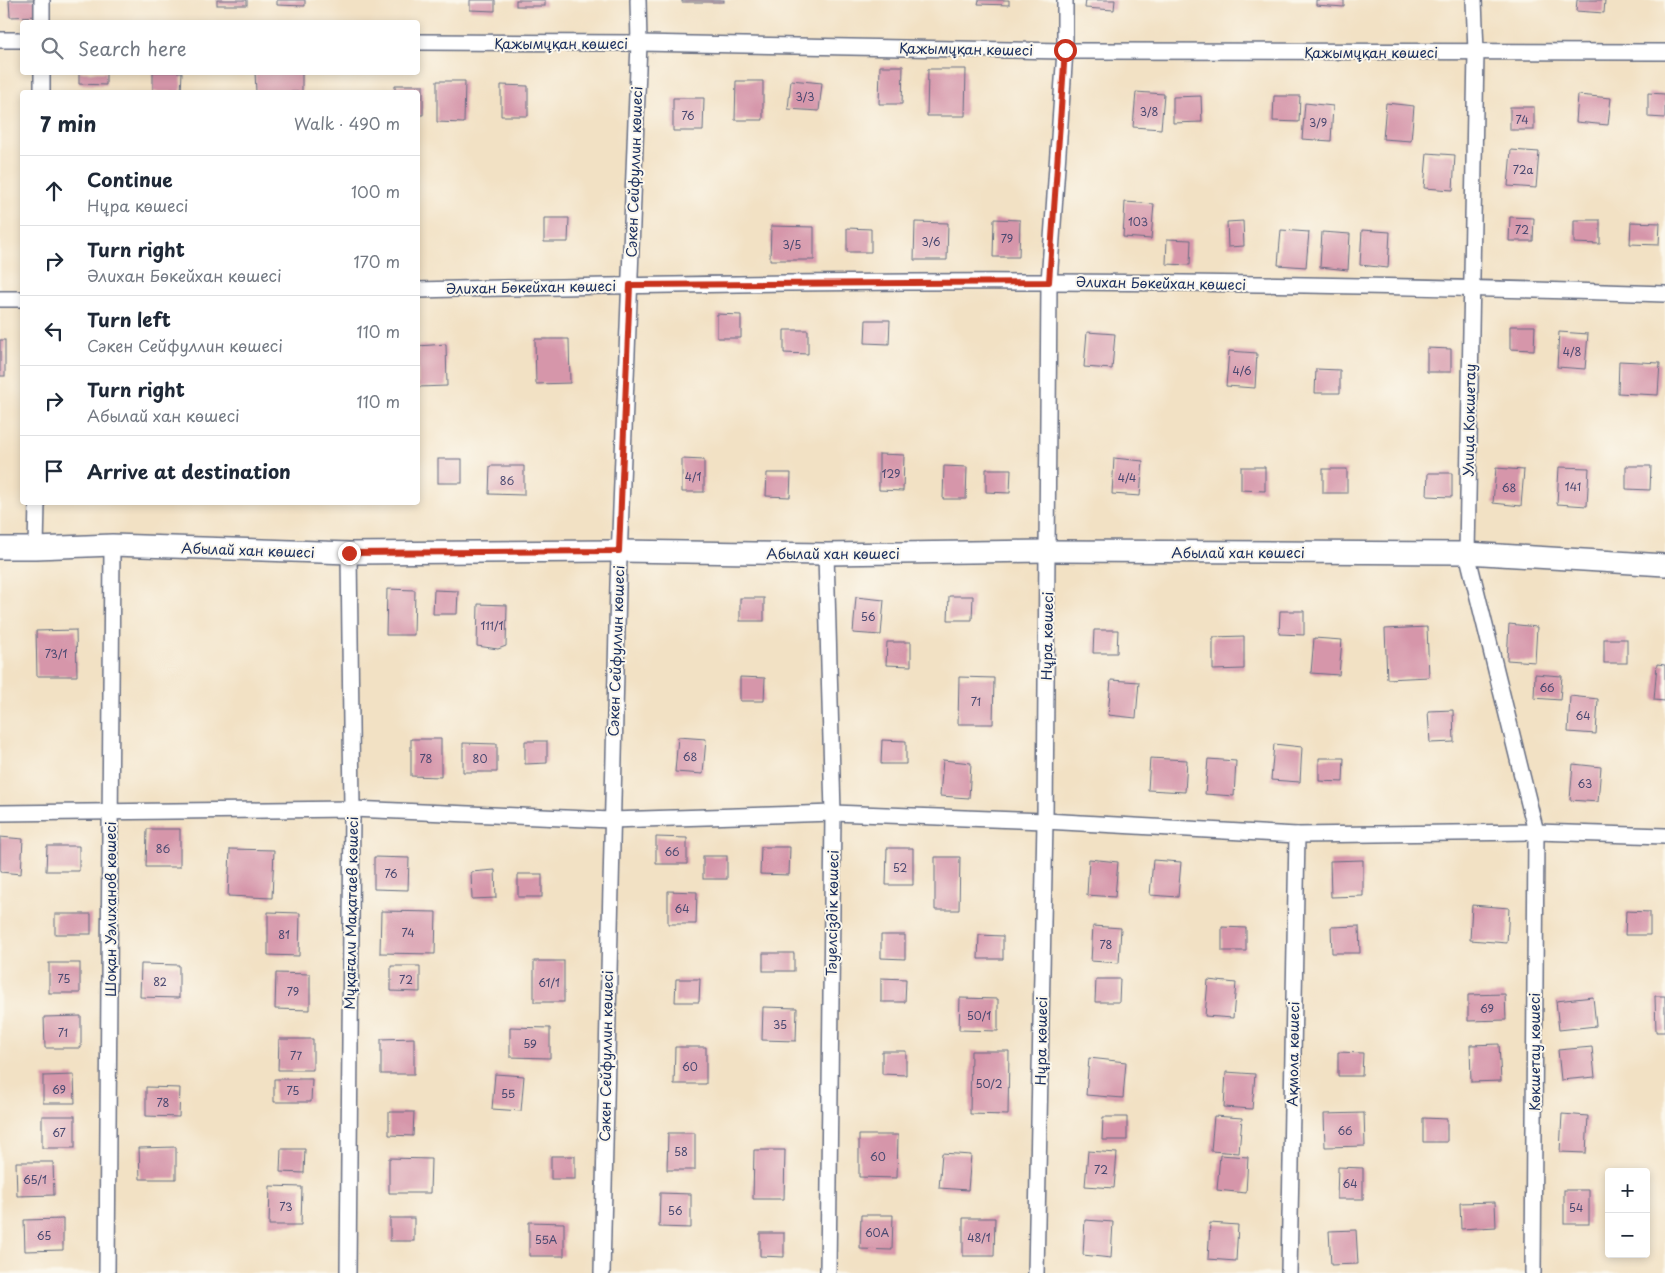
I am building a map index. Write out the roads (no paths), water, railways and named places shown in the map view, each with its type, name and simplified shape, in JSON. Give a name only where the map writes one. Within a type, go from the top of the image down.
[{"type":"street","points":[[42,0],[42,20]]},
{"type":"street","name":"Сәкен Сейфуллин көшесі","points":[[602,1273],[611,820],[619,551],[639,43],[638,0]]},
{"type":"street","name":"Нұра көшесі","points":[[1036,1273],[1045,821],[1049,282],[1065,50],[1065,0]]},
{"type":"street","name":"Улица Кокшетау","points":[[1474,0],[1476,52],[1467,553],[1536,832]]},
{"type":"street","points":[[0,40],[20,40]]},
{"type":"street","name":"Қажымұқан көшесі","points":[[420,42],[639,43],[1065,50],[1665,52]]},
{"type":"street","points":[[42,75],[42,90]]},
{"type":"street","name":"Әлихан Бөкейхан көшесі","points":[[420,290],[630,285],[1049,282],[1472,288],[1665,294]]},
{"type":"street","points":[[0,299],[20,299]]},
{"type":"street","points":[[36,548],[37,505]]},
{"type":"street","name":"Абылай хан көшесі","points":[[0,548],[112,545],[349,553],[619,551],[826,554],[1048,551],[1467,553],[1665,565]]},
{"type":"street","name":"Шоқан Уәлиханов көшесі","points":[[107,1273],[112,545]]},
{"type":"street","name":"Мұқағали Мақатаев көшесі","points":[[348,1273],[352,809],[349,553]]},
{"type":"street","name":"Тәуелсіздік көшесі","points":[[826,554],[832,813],[828,1273]]},
{"type":"street","points":[[0,813],[352,809],[611,820],[832,813],[1045,821],[1297,835],[1536,832],[1665,836]]},
{"type":"street","name":"Көкшетау көшесі","points":[[1533,1273],[1536,832]]},
{"type":"street","name":"Ақмола көшесі","points":[[1290,1273],[1297,835]]}]
